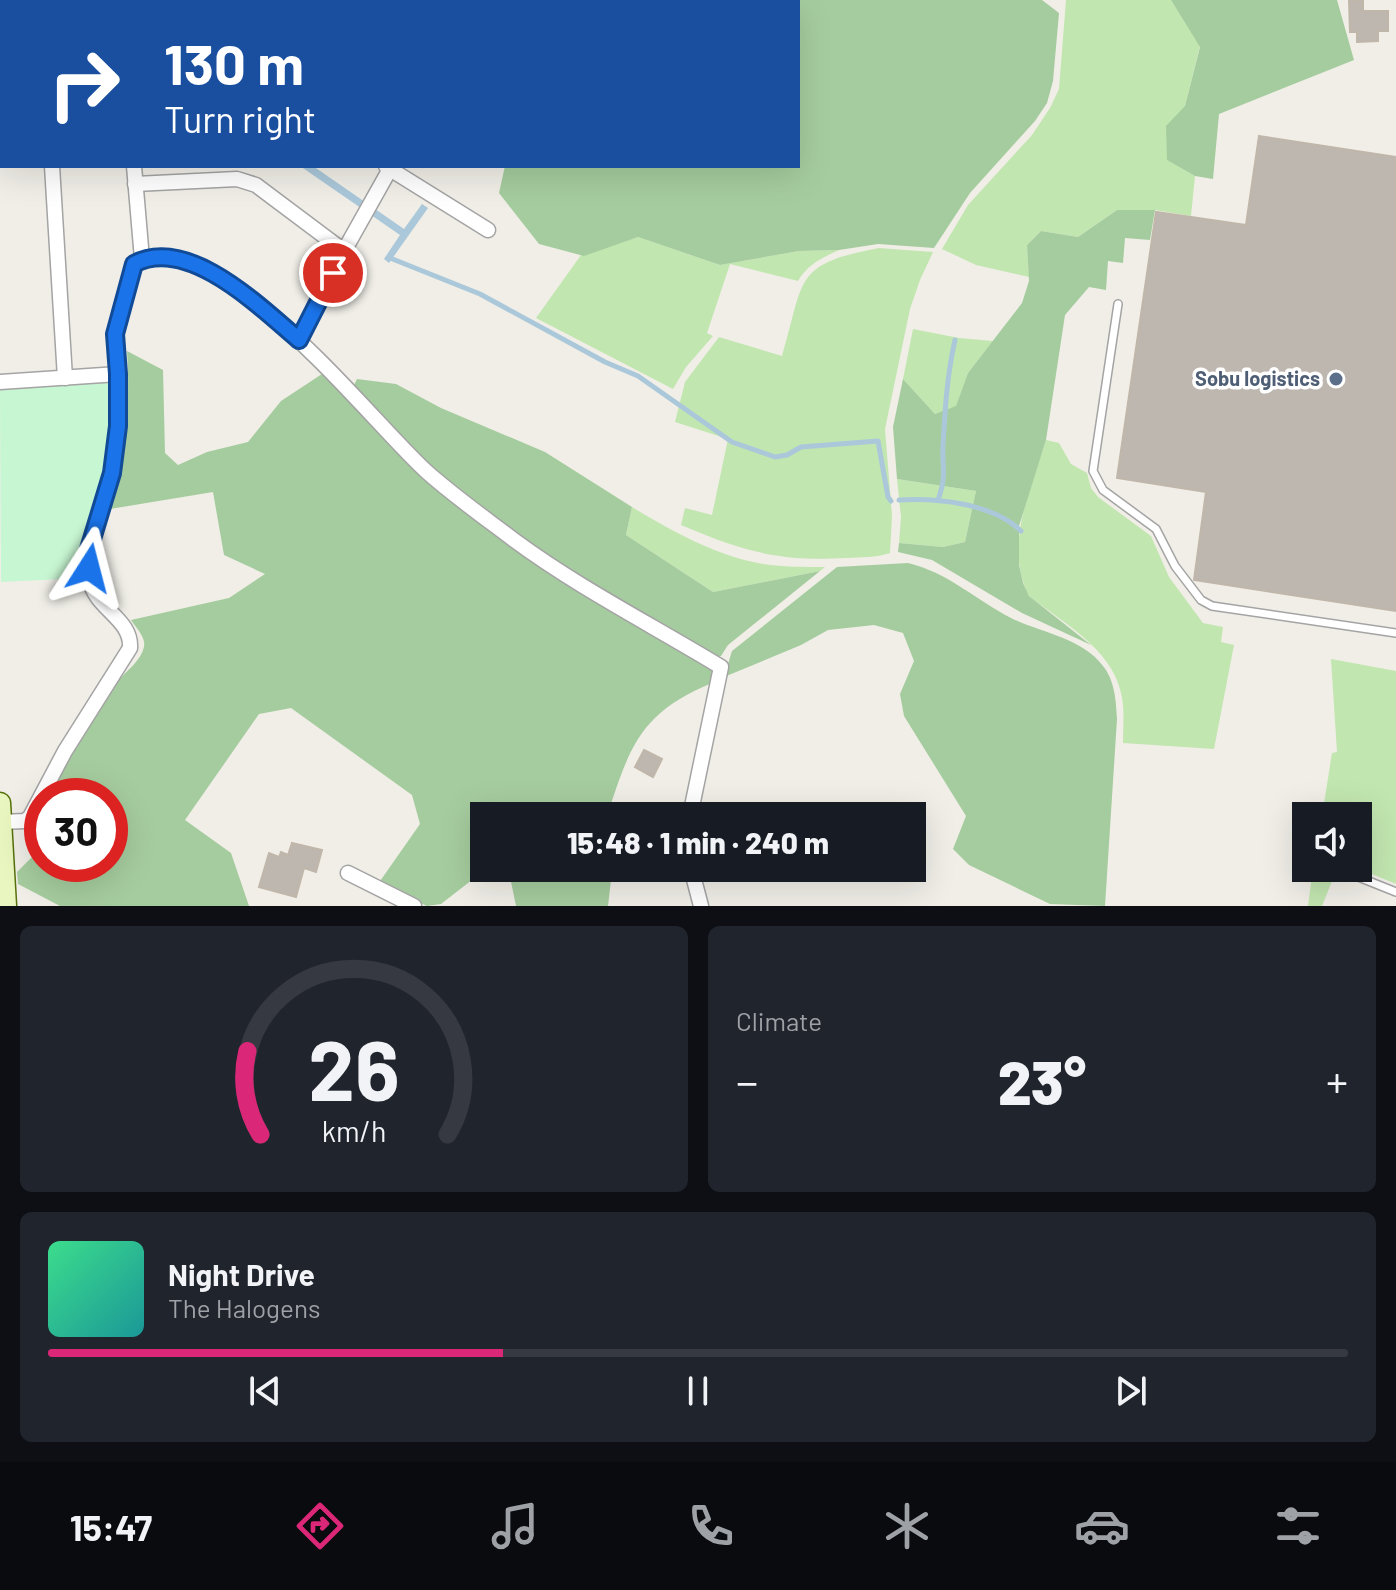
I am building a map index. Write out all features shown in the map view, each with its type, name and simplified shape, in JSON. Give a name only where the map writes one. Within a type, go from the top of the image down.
[{"type":"street","points":[[52,168],[65,378]]},
{"type":"street","points":[[134,168],[142,259]]},
{"type":"street","points":[[299,340],[388,168],[488,230]]},
{"type":"street","points":[[135,184],[237,179],[247,182],[256,185],[344,251]]},
{"type":"street","points":[[6,906],[1,813],[25,821],[30,817],[72,739],[130,648],[128,630],[95,594],[89,568],[89,549],[112,473],[118,426],[115,334],[134,264],[142,259],[162,256],[192,262],[246,295],[340,379],[427,472],[515,540],[586,589],[721,667],[693,802]]},
{"type":"street","points":[[0,382],[118,374]]},
{"type":"street","points":[[348,873],[414,906]]},
{"type":"street","points":[[695,882],[701,906]]},
{"type":"lane","points":[[1118,304],[1093,471],[1103,490],[1156,529],[1175,566],[1201,600],[1212,606],[1396,633]]},
{"type":"lane","points":[[1371,882],[1396,892]]},
{"type":"green space","points":[[800,0],[1042,0],[1059,13],[1053,81],[1047,103],[1035,121],[970,193],[934,248],[878,244],[839,250],[799,251],[720,265],[638,237],[584,256],[539,244],[499,193],[505,168],[800,168]]},
{"type":"green space","points":[[1066,0],[1171,0],[1200,46],[1168,160],[1195,176],[1191,216],[1155,210],[1117,210],[1078,237],[1041,231],[1027,245],[1029,277],[976,265],[942,249],[968,205],[1032,135],[1050,108],[1059,89]]},
{"type":"green space","points":[[1171,0],[1337,0],[1354,60],[1219,114],[1213,179],[1195,176],[1167,160],[1166,126],[1185,106],[1200,47]]},
{"type":"green space","points":[[1117,210],[1155,210],[1150,240],[1125,238],[1123,263],[1108,261],[1106,290],[1089,287],[1065,315],[1046,440],[1019,526],[1019,565],[1029,596],[1091,645],[1022,613],[932,560],[898,552],[899,543],[943,547],[965,542],[976,491],[897,479],[893,427],[903,379],[935,414],[956,406],[968,373],[1022,303],[1029,281],[1027,245],[1041,231],[1078,237]]},
{"type":"green space","points":[[638,237],[720,265],[799,251],[839,250],[811,266],[798,281],[730,264],[707,333],[713,336],[686,367],[673,389],[536,318],[581,255]]},
{"type":"green space","points":[[879,248],[933,252],[910,309],[885,429],[892,516],[890,553],[822,559],[780,556],[742,548],[681,525],[685,508],[712,515],[728,439],[675,422],[685,382],[719,337],[782,356],[806,280],[816,269],[830,261]]},
{"type":"green space","points":[[913,329],[993,341],[968,373],[956,407],[935,414],[903,379]]},
{"type":"green space","points":[[127,351],[163,370],[165,453],[178,465],[207,452],[248,442],[281,401],[325,372],[426,475],[713,669],[712,683],[668,707],[641,734],[631,751],[612,802],[470,802],[470,881],[441,904],[427,906],[378,884],[420,824],[412,795],[291,708],[259,714],[185,820],[231,853],[249,906],[60,906],[18,884],[17,872],[24,865],[24,882],[128,882],[128,778],[59,778],[99,706],[142,652],[144,640],[131,620],[229,598],[265,574],[224,555],[213,492],[110,509],[125,431]]},
{"type":"green space","points":[[357,379],[396,384],[441,408],[545,452],[632,507],[626,535],[713,592],[820,571],[728,645],[721,656],[714,657],[612,600],[520,539],[430,470],[361,396],[354,385]]},
{"type":"green space","points":[[112,382],[111,434],[82,548],[83,578],[1,582],[0,390]]},
{"type":"green space","points":[[1046,440],[1059,443],[1071,464],[1087,473],[1091,488],[1098,497],[1151,536],[1169,577],[1203,623],[1223,627],[1221,642],[1234,645],[1214,749],[1123,743],[1122,699],[1116,677],[1097,650],[1029,596],[1022,577],[1019,537],[1027,497]]},
{"type":"green space","points":[[897,479],[976,491],[965,542],[943,547],[899,543],[901,517]]},
{"type":"green space","points":[[632,507],[728,555],[771,565],[825,567],[820,571],[713,592],[626,535]]},
{"type":"green space","points":[[908,563],[936,573],[1011,618],[1073,642],[1094,657],[1107,672],[1114,691],[1117,719],[1105,906],[1050,904],[969,865],[953,849],[966,816],[904,716],[900,694],[914,661],[903,633],[874,625],[828,630],[801,645],[724,677],[732,651],[837,567]]},
{"type":"green space","points":[[1331,659],[1396,671],[1396,884],[1372,874],[1372,802],[1324,802],[1332,753],[1337,752]]},
{"type":"green space","points":[[511,882],[611,882],[608,906],[516,906]]},
{"type":"green space","points":[[1311,882],[1332,882],[1322,906],[1308,906]]},
{"type":"water","points":[[303,168],[316,168],[404,229],[422,204],[428,208],[389,263],[384,259],[400,235]]},
{"type":"building","points":[[1349,0],[1363,0],[1363,11],[1388,11],[1388,31],[1378,31],[1378,41],[1357,42],[1357,32],[1350,32]]},
{"type":"building","points":[[1259,136],[1396,157],[1396,611],[1194,580],[1206,492],[1117,478],[1156,212],[1246,225]]},
{"type":"building","points":[[644,750],[662,759],[653,777],[635,767]]},
{"type":"building","points":[[292,843],[322,850],[316,872],[304,868],[296,897],[259,887],[269,853],[279,857],[281,852],[288,855]]},
{"type":"waterway","points":[[390,258],[480,294],[605,362],[638,376],[732,442],[775,457],[787,455],[801,447],[878,441],[891,501]]},
{"type":"waterway","points":[[938,500],[943,478],[946,406],[955,340]]},
{"type":"waterway","points":[[899,500],[930,500],[980,508],[1021,531]]},
{"type":"place","name":"Sobu logistics","points":[[1336,379]]},
{"type":"route","points":[[89,568],[89,549],[112,473],[118,426],[115,334],[134,264],[142,259],[162,256],[192,262],[246,295],[299,340],[333,273]]}]
